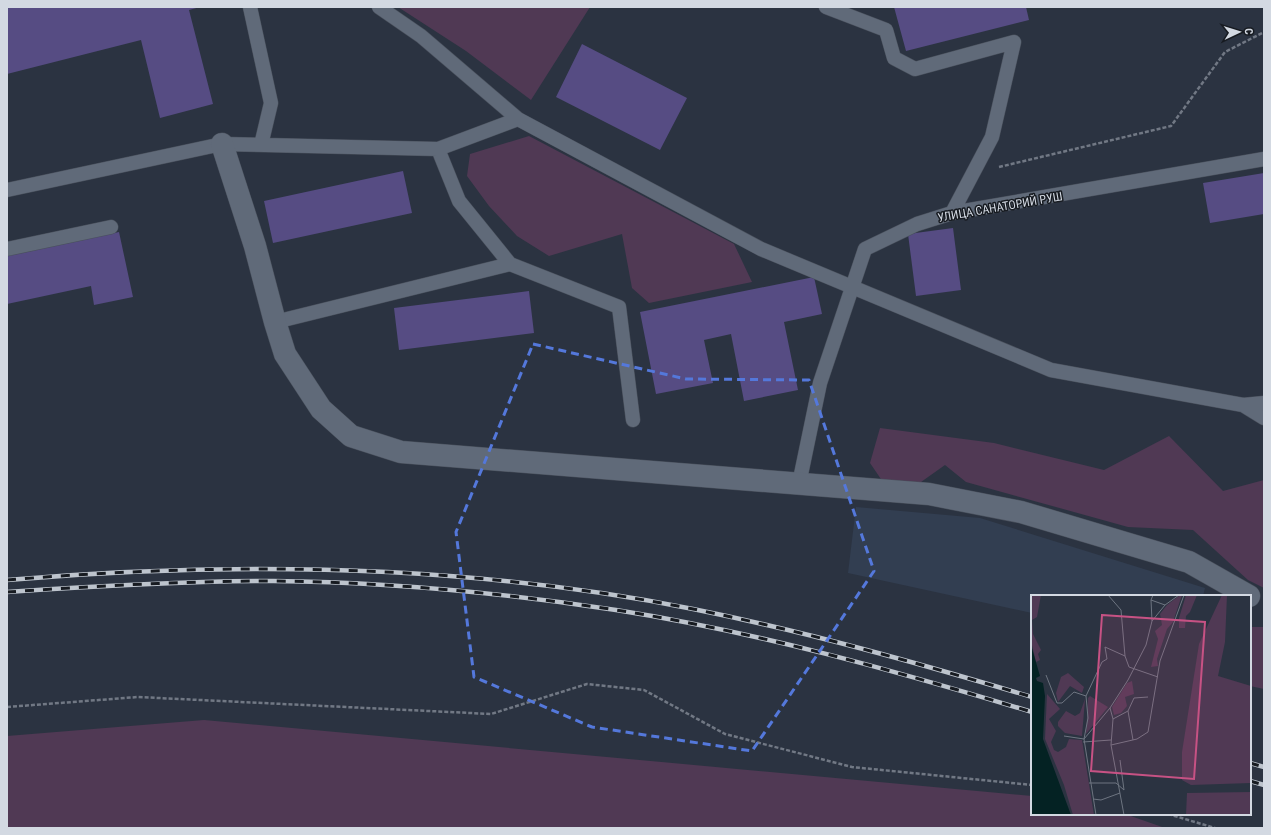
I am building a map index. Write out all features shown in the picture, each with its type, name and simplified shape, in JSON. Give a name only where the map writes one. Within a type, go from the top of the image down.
[{"type":"street","points":[[222,144],[255,246],[285,354],[321,409],[350,436],[401,452],[929,494],[1021,512],[1189,562],[1248,595]]},
{"type":"street","points":[[1251,597],[1264,604]]},
{"type":"lane","points":[[250,7],[271,103],[261,145]]},
{"type":"lane","points":[[379,7],[421,36],[518,119],[761,249],[1051,370],[1243,405],[1264,403]]},
{"type":"lane","points":[[826,7],[886,30],[894,58],[915,69],[1014,42],[992,137],[952,213]]},
{"type":"lane","points":[[7,190],[222,144],[438,149],[518,119]]},
{"type":"lane","points":[[438,149],[459,201],[510,264],[619,307],[633,420]]},
{"type":"lane","name":"УЛИЦА САНАТОРИЙ РУШ","points":[[799,484],[820,383],[851,286],[865,248],[917,224],[952,213],[1264,160]]},
{"type":"lane","points":[[7,249],[111,227]]},
{"type":"lane","points":[[275,322],[510,264]]},
{"type":"lane","points":[[1243,405],[1264,418]]},
{"type":"path","points":[[973,173],[1171,126],[1225,52],[1264,32]]},
{"type":"path","points":[[7,707],[138,698],[491,714],[588,684],[644,690],[725,734],[852,767],[1031,785]]},
{"type":"path","points":[[1171,815],[1215,828]]},
{"type":"highlighted area","points":[[533,344],[686,379],[809,380],[874,571],[752,751],[592,727],[474,677],[456,532]]},
{"type":"shaded area","points":[[398,7],[590,7],[531,100],[466,51]]},
{"type":"shaded area","points":[[529,136],[734,244],[752,282],[649,303],[632,288],[622,234],[549,256],[517,236],[489,206],[467,176],[470,154]]},
{"type":"shaded area","points":[[880,428],[994,443],[1104,470],[1169,436],[1223,491],[1264,480],[1264,588],[1248,580],[1193,530],[1128,527],[966,482],[945,465],[921,482],[885,485],[870,463]]},
{"type":"shaded area","points":[[856,507],[980,518],[1205,588],[1203,595],[1031,595],[1031,613],[848,573]]},
{"type":"shaded area","points":[[1251,627],[1264,627],[1264,689],[1251,686]]},
{"type":"shaded area","points":[[204,720],[1031,796],[1031,815],[1128,815],[1165,828],[7,828],[7,736]]},
{"type":"building","points":[[7,7],[200,7],[189,10],[213,104],[160,118],[141,40],[7,74]]},
{"type":"building","points":[[894,7],[1026,7],[1029,20],[906,51]]},
{"type":"building","points":[[582,44],[687,98],[660,150],[556,97]]},
{"type":"building","points":[[403,171],[412,213],[273,243],[264,201]]},
{"type":"building","points":[[1264,173],[1264,214],[1210,223],[1203,183]]},
{"type":"building","points":[[953,228],[961,290],[916,296],[908,234]]},
{"type":"building","points":[[119,232],[133,297],[94,305],[91,286],[7,304],[7,255]]},
{"type":"building","points":[[814,277],[822,314],[784,322],[798,390],[744,401],[731,334],[704,340],[713,383],[656,394],[640,312]]},
{"type":"building","points":[[529,291],[534,333],[399,350],[394,308]]},
{"type":"railway","points":[[7,580],[179,570],[265,569],[352,570],[437,575],[523,583],[608,594],[736,618],[864,649],[1031,697]]},
{"type":"railway","points":[[7,592],[140,584],[273,581],[402,586],[531,598],[669,619],[774,641],[929,682],[1031,712]]},
{"type":"railway","points":[[1251,763],[1264,767]]},
{"type":"railway","points":[[1251,781],[1264,785]]}]
